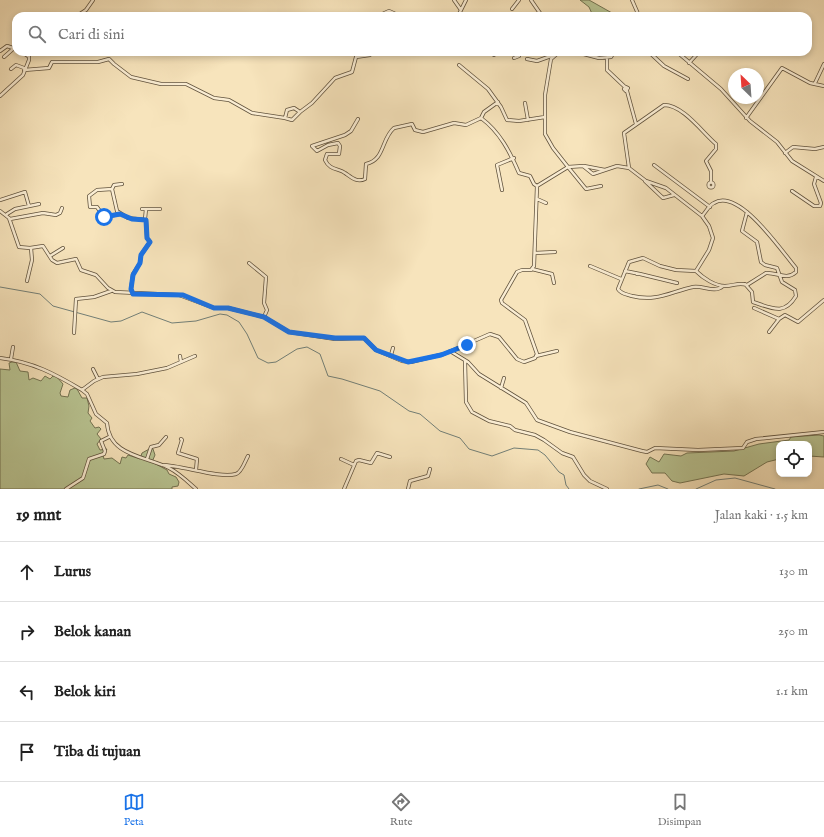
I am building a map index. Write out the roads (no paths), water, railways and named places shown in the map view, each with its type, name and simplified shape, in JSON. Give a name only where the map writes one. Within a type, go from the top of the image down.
[{"type":"street","points":[[83,12],[94,0]]},
{"type":"street","points":[[454,0],[462,10],[466,0]]},
{"type":"street","points":[[512,9],[519,0]]},
{"type":"street","points":[[531,0],[539,12]]},
{"type":"street","points":[[632,0],[636,12]]},
{"type":"street","points":[[0,51],[7,46],[12,48]]},
{"type":"street","points":[[4,58],[12,51]]},
{"type":"street","points":[[0,96],[22,76],[29,60],[28,56]]},
{"type":"street","points":[[11,69],[16,64],[24,69],[49,68],[52,62],[98,62],[109,59],[131,77],[161,84],[186,84],[216,98],[228,100],[252,113],[291,120],[312,103],[335,78],[352,72],[355,57],[360,56]]},
{"type":"street","points":[[514,58],[519,56]]},
{"type":"street","points":[[597,56],[607,58],[611,56]]},
{"type":"street","points":[[653,56],[664,66],[688,79]]},
{"type":"street","points":[[681,56],[721,89],[746,118],[775,140],[794,163],[824,181]]},
{"type":"street","points":[[689,63],[695,56]]},
{"type":"street","points":[[527,59],[537,61],[551,57],[545,96],[546,138],[586,189],[601,186]]},
{"type":"street","points":[[607,58],[607,70],[628,88],[627,91],[636,124]]},
{"type":"street","points":[[815,83],[824,64]]},
{"type":"street","points":[[459,65],[486,88],[498,102],[507,120],[519,121],[545,117]]},
{"type":"street","points":[[746,118],[782,68],[810,83],[824,86]]},
{"type":"street","points":[[358,119],[351,131],[345,135],[326,142],[317,143],[312,146],[317,151],[328,144],[338,143],[340,146],[340,152],[337,154],[327,154],[325,158],[326,163],[336,171],[343,172],[351,178],[361,181],[366,177],[366,164],[372,163],[380,156],[386,139],[394,128],[412,124],[415,130],[423,132],[452,124],[466,125],[481,118],[484,112],[498,102]]},
{"type":"street","points":[[525,102],[528,120]]},
{"type":"street","points":[[629,168],[623,135],[625,131],[664,105],[675,106],[682,111],[716,145],[716,149],[706,161],[711,170],[711,182]]},
{"type":"street","points":[[285,118],[286,111],[290,109],[294,108],[300,112]]},
{"type":"street","points":[[481,118],[496,132],[514,158],[519,173],[530,176],[534,184],[537,186],[534,221],[535,253],[532,269]]},
{"type":"street","points":[[785,153],[793,148],[824,148]]},
{"type":"street","points":[[502,190],[497,165],[514,158]]},
{"type":"street","points":[[654,165],[710,207]]},
{"type":"street","points":[[583,166],[593,174],[617,166],[629,168],[663,198],[674,195]]},
{"type":"street","points":[[537,186],[568,167],[583,166],[605,170]]},
{"type":"street","points":[[792,191],[814,206],[820,206],[821,203],[814,184],[816,177]]},
{"type":"street","points":[[643,179],[666,188],[702,216],[709,226],[713,238],[709,250],[696,271]]},
{"type":"street","points":[[122,184],[115,184],[112,189],[116,211],[132,219],[145,219]]},
{"type":"street","points":[[112,189],[96,191],[89,196],[88,201],[90,207],[97,207],[104,217],[120,214]]},
{"type":"street","points":[[0,200],[25,192],[29,206]]},
{"type":"street","points":[[536,199],[546,202]]},
{"type":"street","points":[[702,216],[718,201],[736,203],[767,231],[777,247],[796,268],[796,272],[792,276],[780,276],[766,273],[749,285],[738,283],[723,286],[716,290],[694,287],[656,299],[648,299],[620,292],[618,289],[629,262],[643,258],[660,266],[676,270],[696,271],[704,279],[723,286]]},
{"type":"street","points":[[7,214],[15,209],[39,204]]},
{"type":"street","points":[[10,219],[43,213],[56,215],[60,213],[62,208]]},
{"type":"street","points":[[142,209],[160,209]]},
{"type":"street","points":[[133,294],[131,289],[133,275],[140,263],[141,255],[150,242],[147,238],[147,222],[145,219],[146,209]]},
{"type":"street","points":[[0,211],[7,214],[10,219],[18,246],[21,248],[43,246],[56,263],[76,259],[81,270],[96,275],[111,291]]},
{"type":"street","points":[[745,284],[752,292],[753,302],[782,310],[788,307],[796,298],[794,290],[782,282],[777,268],[765,265],[761,262],[757,242],[742,231],[747,212]]},
{"type":"street","points":[[27,281],[32,260],[31,248]]},
{"type":"street","points":[[50,256],[63,248]]},
{"type":"street","points":[[535,253],[555,252]]},
{"type":"street","points":[[249,263],[266,277],[264,303],[268,310],[264,317]]},
{"type":"street","points":[[590,266],[621,279]]},
{"type":"street","points":[[536,356],[536,351],[525,320],[502,303],[501,300],[517,272],[522,270],[532,269],[552,274],[554,283]]},
{"type":"street","points":[[625,271],[676,283]]},
{"type":"street","points":[[74,333],[76,299],[94,297],[111,291],[133,294],[179,294],[214,308],[228,308],[264,317],[286,331],[298,334],[335,338],[364,338],[374,348],[402,361],[414,362],[450,351],[493,334],[499,337],[517,359],[524,362],[532,360],[536,356],[557,351]]},
{"type":"street","points":[[769,332],[779,319],[785,315],[798,322],[824,300]]},
{"type":"street","points":[[754,308],[779,319]]},
{"type":"street","points":[[11,359],[12,347]]},
{"type":"street","points":[[390,356],[393,348]]},
{"type":"street","points":[[450,351],[468,362],[479,374],[527,404],[532,415],[537,420],[570,432],[646,452],[655,448],[698,450],[743,448],[747,442],[756,439],[824,432]]},
{"type":"street","points":[[180,356],[181,362]]},
{"type":"street","points":[[82,390],[98,379],[144,373],[167,368],[195,356]]},
{"type":"street","points":[[0,358],[11,359],[45,369],[82,390],[87,394],[96,414],[107,423],[109,437],[112,442],[126,452],[162,465],[179,474],[196,489]]},
{"type":"street","points":[[465,361],[466,402],[472,412],[489,421],[510,426],[515,430],[535,435],[544,440],[562,453],[573,457],[584,476],[597,486],[607,489]]},
{"type":"street","points":[[93,369],[98,379]]},
{"type":"street","points":[[501,388],[504,378]]},
{"type":"street","points":[[66,489],[83,478],[89,459],[104,454],[105,451],[101,441],[109,437]]},
{"type":"street","points":[[147,459],[151,447],[160,444],[166,437]]},
{"type":"street","points":[[181,439],[178,453],[197,459],[196,470]]},
{"type":"street","points":[[344,489],[354,465],[358,460],[371,463],[377,453],[390,457]]},
{"type":"street","points":[[162,465],[220,474],[236,474],[248,456]]},
{"type":"street","points":[[341,459],[354,465]]},
{"type":"street","points":[[408,489],[410,481],[428,476],[430,469]]},
{"type":"waterway","points":[[0,287],[40,294],[53,306],[111,322],[121,321],[142,312],[172,323],[196,321],[220,314],[227,315],[239,322],[247,334],[258,358],[268,363],[276,362],[297,349],[307,347],[320,354],[328,376],[380,391],[409,411],[420,414],[440,431],[460,438],[469,449],[492,456],[514,448],[538,450],[545,455],[559,472],[564,475],[566,485],[569,489]]},
{"type":"waterway","points":[[696,489],[716,480],[735,478],[775,489]]},
{"type":"waterway","points":[[639,489],[658,485],[668,489]]}]
